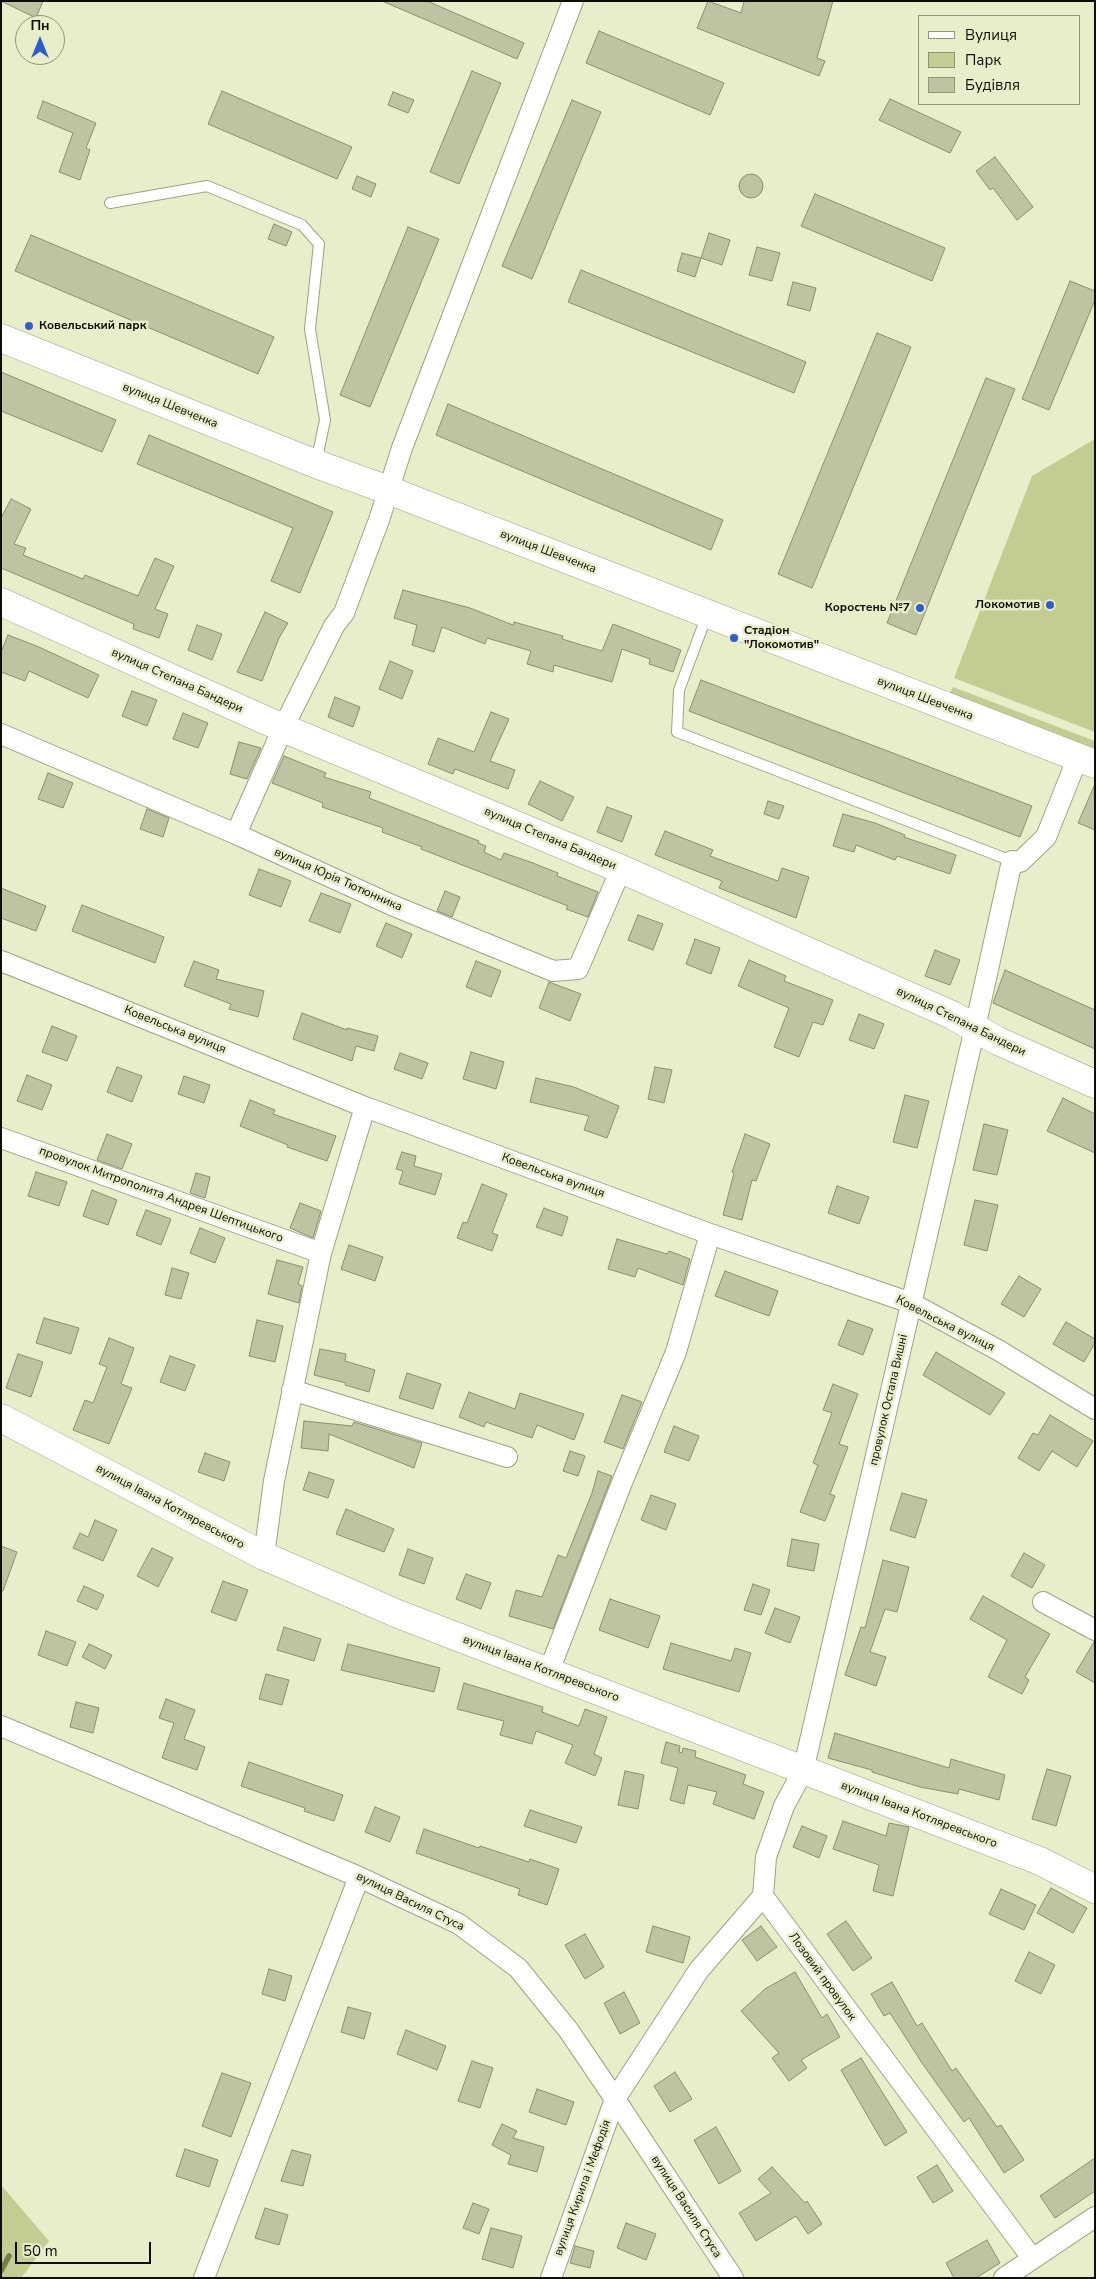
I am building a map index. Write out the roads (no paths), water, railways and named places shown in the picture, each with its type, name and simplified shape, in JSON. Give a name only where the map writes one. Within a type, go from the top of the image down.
[{"type":"street","points":[[236,834],[283,728],[334,626],[344,613],[405,438],[574,1]]},
{"type":"street","name":"вулиця Шевченка","points":[[1,338],[316,464],[388,490],[1086,760]]},
{"type":"street","name":"вулиця Степана Бандери","points":[[1,602],[283,728],[621,869],[952,1014],[998,1041],[1095,1084]]},
{"type":"street","name":"вулиця Юрія Тютюнника","points":[[1,734],[236,834],[394,906],[552,971],[578,970],[621,869]]},
{"type":"street","points":[[1012,860],[1020,862],[1046,837],[1086,760]]},
{"type":"street","name":"провулок Остапа Вишні","points":[[763,1896],[766,1856],[784,1806],[803,1772],[1012,860]]},
{"type":"street","name":"Ковельська вулиця","points":[[1,961],[365,1107],[710,1234],[911,1303],[998,1350],[1095,1409]]},
{"type":"street","points":[[264,1556],[274,1481],[321,1253],[365,1107]]},
{"type":"street","name":"провулок Митрополита Андрея Шептицького","points":[[1,1138],[321,1253]]},
{"type":"street","points":[[550,1671],[621,1485],[676,1352],[710,1234]]},
{"type":"street","points":[[292,1390],[507,1456]]},
{"type":"street","name":"вулиця Івана Котляревського","points":[[1,1418],[264,1556],[398,1614],[550,1671],[803,1772],[1040,1861],[1095,1889]]},
{"type":"street","points":[[1043,1602],[1095,1630]]},
{"type":"street","name":"вулиця Василя Стуса","points":[[1,1726],[359,1877],[460,1924],[518,1968],[569,2031],[733,2278]]},
{"type":"street","points":[[204,2278],[359,1877]]},
{"type":"street","points":[[615,2098],[699,1970],[763,1896]]},
{"type":"street","name":"Лозовий провулок","points":[[763,1896],[1032,2258]]},
{"type":"street","name":"вулиця Кирила і Мефодія","points":[[551,2278],[615,2098]]},
{"type":"street","points":[[1004,2278],[1095,2217]]},
{"type":"lane","points":[[110,203],[207,186],[302,225],[319,244],[310,329],[325,420],[316,464]]},
{"type":"lane","points":[[708,614],[679,690],[676,732],[1012,860]]},
{"type":"waterway","points":[[1,2271],[9,2256]]},
{"type":"place","name":"Ковельський парк","points":[[29,326]]},
{"type":"place","name":"Локомотив","points":[[1050,605]]},
{"type":"place","name":"Коростень №7","points":[[920,608]]},
{"type":"place","name":"Стадіон \"Локомотив\"","points":[[734,638]]}]
